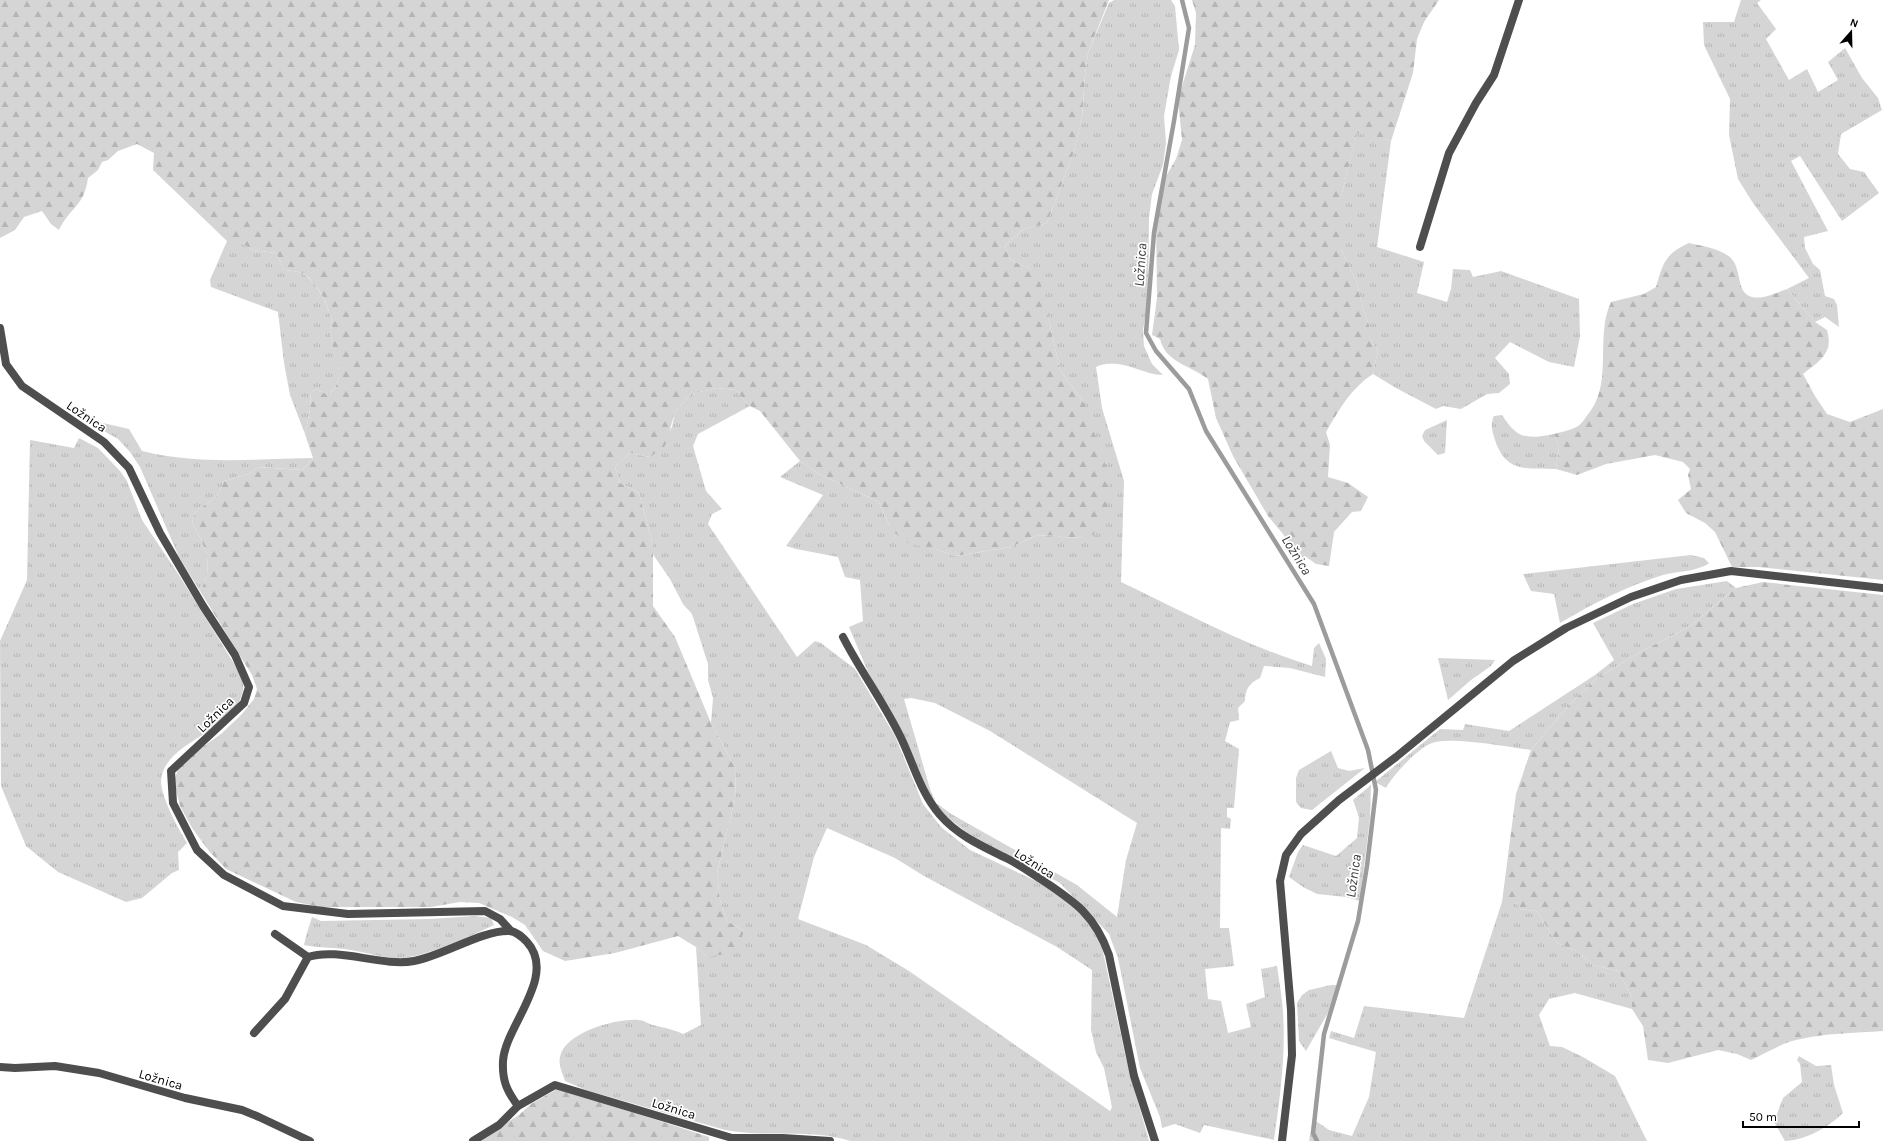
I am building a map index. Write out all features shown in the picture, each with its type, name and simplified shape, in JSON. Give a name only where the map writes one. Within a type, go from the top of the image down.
[{"type":"street","points":[[1420,247],[1449,153],[1476,103],[1494,75],[1519,0]]},
{"type":"street","name":"Ložnica","points":[[0,328],[6,364],[22,386],[104,442],[129,468],[160,533],[203,606],[235,655],[249,687],[244,703],[171,771],[173,803],[197,850],[224,875],[283,906],[348,914],[485,911],[500,919],[529,944],[534,952],[536,967],[534,982],[507,1046],[503,1060],[506,1089],[518,1106]]},
{"type":"street","points":[[1282,1141],[1292,1055],[1280,881],[1286,855],[1302,834],[1339,800],[1396,757],[1513,661],[1566,628],[1631,597],[1681,580],[1731,571],[1883,588]]},
{"type":"street","name":"Ložnica","points":[[842,637],[902,740],[926,797],[940,816],[956,831],[980,846],[1010,860],[1079,906],[1091,920],[1104,940],[1109,955],[1134,1076],[1155,1141]]},
{"type":"street","points":[[254,1033],[285,999],[308,957],[316,954],[329,954],[395,962],[412,962],[426,959],[488,935],[511,930]]},
{"type":"street","points":[[275,934],[308,957]]},
{"type":"street","name":"Ložnica","points":[[0,1067],[15,1068],[55,1066],[93,1072],[184,1098],[242,1110],[310,1141]]},
{"type":"street","name":"Ložnica","points":[[473,1141],[499,1125],[518,1106],[555,1085],[732,1138],[783,1138],[830,1141]]},
{"type":"green space","points":[[0,0],[1109,0],[1088,53],[1082,118],[1074,151],[1047,223],[1022,230],[1005,246],[1010,260],[1029,268],[1040,281],[1060,370],[1084,403],[1110,478],[1107,513],[1093,535],[1082,537],[1063,538],[1055,535],[1035,536],[1011,547],[955,556],[936,549],[909,544],[895,533],[889,525],[879,502],[819,474],[800,461],[760,411],[750,406],[735,390],[717,388],[691,394],[675,412],[665,446],[650,457],[630,453],[615,467],[620,483],[639,493],[653,545],[653,606],[675,637],[711,723],[736,769],[735,799],[717,873],[720,900],[727,921],[744,931],[735,949],[732,952],[707,957],[696,947],[678,936],[615,953],[565,961],[543,951],[525,925],[512,917],[479,903],[460,902],[431,907],[320,907],[296,902],[226,869],[209,851],[192,828],[180,806],[175,778],[179,767],[194,753],[221,734],[242,714],[254,699],[257,689],[252,675],[200,591],[205,582],[208,565],[205,548],[192,523],[195,512],[217,496],[224,481],[252,473],[257,467],[302,470],[313,458],[305,434],[310,410],[311,391],[317,389],[328,395],[338,381],[339,374],[332,343],[331,316],[321,293],[311,279],[299,272],[284,270],[276,253],[253,250],[238,241],[227,241],[153,170],[154,153],[137,144],[118,151],[108,160],[102,162],[98,170],[88,178],[86,188],[80,201],[63,222],[59,230],[51,224],[42,211],[24,217],[15,230],[0,238]]},
{"type":"green space","points":[[1114,0],[1171,0],[1175,6],[1179,50],[1171,76],[1164,116],[1166,143],[1163,165],[1152,194],[1149,218],[1148,300],[1143,330],[1144,346],[1152,364],[1163,375],[1114,364],[1105,364],[1096,367],[1102,408],[1124,481],[1121,582],[1263,649],[1312,666],[1314,648],[1319,643],[1326,659],[1325,677],[1290,668],[1264,666],[1260,678],[1248,687],[1245,701],[1238,708],[1239,720],[1230,722],[1225,741],[1239,749],[1234,808],[1227,808],[1227,817],[1231,819],[1230,829],[1221,828],[1220,928],[1229,928],[1234,966],[1205,969],[1208,999],[1221,1001],[1228,1033],[1251,1027],[1246,1004],[1265,997],[1261,969],[1277,966],[1283,1006],[1284,1044],[1274,1140],[1204,1125],[1200,1133],[1175,1124],[1162,1128],[1160,1117],[1140,1068],[1118,958],[1109,934],[1060,883],[980,842],[940,812],[929,798],[900,730],[868,672],[849,627],[863,621],[860,580],[845,577],[838,557],[786,546],[823,495],[780,477],[800,461],[819,474],[879,502],[889,525],[936,549],[955,556],[1011,547],[1035,536],[1055,535],[1064,538],[1082,537],[1084,403],[1060,370],[1049,321],[1029,268],[1010,260],[1005,246],[1022,230],[1047,223],[1074,151],[1082,118],[1088,53],[1109,3]],"holes":[[[911,698],[935,703],[990,731],[1137,823],[1126,860],[1117,917],[1077,885],[953,815],[936,803],[930,789],[904,699]]]},
{"type":"green space","points":[[1192,0],[1439,0],[1424,22],[1417,39],[1413,73],[1391,141],[1357,133],[1341,197],[1341,249],[1356,281],[1369,325],[1369,338],[1378,350],[1373,374],[1352,393],[1326,432],[1330,445],[1328,477],[1348,483],[1368,497],[1361,511],[1352,512],[1334,532],[1329,566],[1316,564],[1305,556],[1299,560],[1283,534],[1268,516],[1233,456],[1216,418],[1208,379],[1173,359],[1163,347],[1160,339],[1152,335],[1157,298],[1156,219],[1162,183],[1176,159],[1182,140],[1178,99],[1195,45],[1196,13]]},
{"type":"green space","points":[[1741,0],[1761,0],[1757,3],[1776,29],[1766,39],[1789,80],[1807,69],[1818,92],[1838,80],[1828,62],[1845,48],[1862,78],[1878,98],[1882,110],[1841,134],[1838,154],[1850,169],[1864,172],[1879,193],[1842,221],[1800,156],[1791,161],[1828,231],[1804,237],[1805,248],[1813,264],[1820,270],[1825,296],[1834,299],[1837,305],[1839,327],[1825,317],[1815,322],[1787,289],[1809,278],[1753,203],[1738,179],[1729,135],[1730,99],[1704,45],[1703,22],[1734,22]]},
{"type":"green space","points":[[1357,132],[1391,141],[1377,247],[1424,262],[1417,293],[1447,302],[1451,289],[1453,269],[1470,270],[1473,277],[1501,271],[1579,299],[1580,336],[1574,367],[1549,362],[1510,342],[1495,358],[1509,374],[1510,384],[1499,393],[1487,394],[1461,409],[1443,406],[1436,409],[1373,374],[1378,350],[1369,338],[1369,325],[1356,281],[1341,249],[1341,197]]},
{"type":"green space","points":[[227,241],[238,241],[253,250],[276,253],[284,270],[299,272],[305,275],[316,286],[325,301],[331,316],[331,334],[338,366],[338,381],[335,388],[328,395],[317,389],[311,391],[310,410],[305,434],[290,395],[284,363],[278,312],[211,287],[210,280]]},
{"type":"green space","points":[[1689,243],[1720,251],[1730,258],[1734,262],[1744,292],[1749,296],[1768,296],[1787,289],[1815,322],[1827,330],[1829,338],[1827,351],[1819,361],[1803,374],[1827,414],[1850,422],[1883,409],[1883,580],[1758,567],[1732,567],[1715,532],[1705,523],[1686,513],[1678,500],[1691,489],[1688,475],[1690,469],[1683,462],[1655,455],[1606,464],[1577,475],[1556,469],[1559,447],[1554,434],[1573,429],[1578,426],[1595,404],[1600,391],[1604,331],[1606,316],[1611,302],[1644,294],[1656,287],[1666,260],[1675,251]]},
{"type":"green space","points":[[717,388],[735,390],[750,406],[698,434],[693,446],[706,491],[722,509],[712,514],[708,524],[797,657],[815,641],[821,643],[855,669],[895,736],[923,804],[941,827],[970,850],[1038,882],[1077,908],[1100,938],[1127,1063],[1149,1141],[851,1141],[820,1135],[741,1132],[725,1130],[586,1090],[565,1081],[560,1063],[560,1057],[564,1048],[571,1040],[593,1028],[618,1021],[639,1020],[683,1034],[701,1025],[696,947],[707,957],[744,931],[727,921],[720,900],[717,873],[735,799],[736,769],[711,723],[713,698],[708,680],[708,664],[692,614],[683,604],[670,579],[652,553],[653,545],[639,493],[620,483],[615,467],[630,453],[650,457],[672,427],[675,412],[691,394]],"holes":[[[827,828],[895,858],[924,876],[1057,947],[1092,970],[1091,1030],[1096,1052],[1104,1068],[1112,1107],[1110,1111],[909,971],[866,945],[798,919],[814,857]]]},
{"type":"green space","points":[[1502,415],[1513,429],[1524,436],[1537,437],[1554,434],[1559,447],[1556,469],[1526,468],[1511,463],[1505,458],[1495,440],[1492,428],[1494,416]]},
{"type":"green space","points":[[81,418],[129,429],[142,451],[163,455],[206,460],[313,458],[302,470],[257,467],[252,473],[224,481],[217,496],[195,512],[192,523],[205,548],[208,565],[205,582],[200,591],[179,557],[140,467],[130,452],[118,439]]},
{"type":"green space","points":[[1447,420],[1445,453],[1438,455],[1424,441],[1422,436],[1425,430]]},
{"type":"green space","points":[[79,438],[98,448],[120,471],[127,481],[142,520],[177,572],[243,678],[243,692],[236,707],[226,718],[173,756],[165,768],[161,781],[164,795],[175,821],[187,843],[178,852],[179,870],[172,873],[142,898],[126,902],[58,872],[26,846],[1,786],[0,641],[27,580],[30,440],[74,448]]},
{"type":"green space","points":[[1691,555],[1704,558],[1709,563],[1693,570],[1663,575],[1636,584],[1597,602],[1560,623],[1554,594],[1531,591],[1523,574]]},
{"type":"green space","points":[[1727,581],[1736,588],[1689,627],[1644,650],[1596,679],[1569,705],[1531,750],[1465,741],[1441,741],[1432,743],[1420,750],[1400,769],[1386,788],[1375,782],[1440,729],[1463,730],[1465,724],[1509,731],[1595,675],[1614,660],[1593,623],[1633,604],[1676,589]]},
{"type":"green space","points":[[1763,582],[1883,595],[1883,1031],[1828,1035],[1796,1040],[1779,1046],[1751,1060],[1737,1054],[1718,1050],[1668,1063],[1648,1060],[1643,1026],[1632,1009],[1632,997],[1618,971],[1593,965],[1577,951],[1557,943],[1537,911],[1521,909],[1515,902],[1502,902],[1516,794],[1531,750],[1569,705],[1596,679],[1644,650],[1689,627],[1736,588]]},
{"type":"green space","points":[[1438,658],[1495,660],[1491,666],[1471,680],[1448,700]]},
{"type":"green space","points":[[1331,751],[1338,768],[1349,771],[1365,768],[1312,810],[1301,808],[1296,802],[1296,778],[1299,770]]},
{"type":"green space","points":[[1371,785],[1370,818],[1360,901],[1346,897],[1317,894],[1303,887],[1289,877],[1298,852],[1303,845],[1336,856],[1357,838],[1359,817],[1353,800]]},
{"type":"green space","points":[[1502,902],[1515,902],[1521,909],[1537,911],[1557,943],[1577,951],[1593,965],[1618,971],[1632,997],[1632,1009],[1575,993],[1549,999],[1539,1015],[1550,1046],[1562,1047],[1583,1057],[1615,1076],[1647,1141],[1309,1141],[1313,1119],[1329,1130],[1352,1136],[1369,1097],[1376,1052],[1329,1038],[1331,1031],[1354,1038],[1364,1006],[1464,1018]]},
{"type":"green space","points":[[475,916],[491,918],[494,925],[447,946],[409,957],[392,958],[339,948],[304,945],[312,917],[321,921],[430,919]]},
{"type":"green space","points":[[1338,985],[1333,1004],[1306,1051],[1299,1041],[1297,1003],[1302,995],[1309,990]]},
{"type":"green space","points":[[1799,1056],[1816,1066],[1831,1065],[1834,1085],[1843,1113],[1824,1128],[1808,1136],[1800,1139],[1785,1141],[1774,1122],[1783,1098],[1802,1082],[1800,1064],[1797,1060]]},
{"type":"green space","points":[[559,1088],[709,1137],[709,1141],[478,1141],[519,1115],[531,1104]]},
{"type":"waterway","name":"Ložnica","points":[[1182,0],[1189,28],[1154,233],[1146,333],[1156,351],[1189,389],[1206,431],[1314,604],[1368,750],[1376,790],[1367,866],[1358,921],[1324,1034],[1313,1133],[1317,1141]]}]
